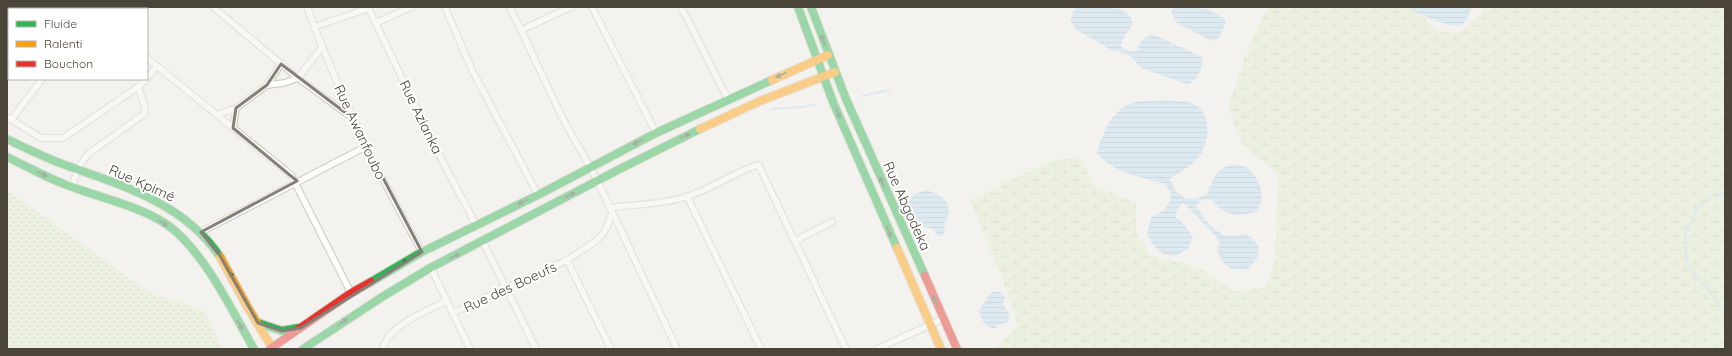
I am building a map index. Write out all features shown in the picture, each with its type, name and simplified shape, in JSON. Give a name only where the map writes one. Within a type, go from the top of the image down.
[{"type":"main road","name":"Rue Abgodeka","points":[[798,7],[833,102],[941,349]]},
{"type":"main road","name":"Rue Abgodeka","points":[[811,7],[835,72],[957,349]]},
{"type":"main road","points":[[272,348],[351,293],[422,252],[538,195],[656,133],[816,59],[828,55]]},
{"type":"main road","points":[[303,349],[310,346],[360,310],[431,268],[597,180],[664,146],[748,107],[835,72]]},
{"type":"main road","name":"Rue Kpimé","points":[[7,139],[77,170],[123,186],[162,203],[183,217],[201,232],[220,256],[272,348]]},
{"type":"main road","name":"Rue Kpimé","points":[[7,157],[72,187],[123,204],[152,217],[180,235],[194,250],[208,270],[254,349]]},
{"type":"main road","points":[[258,323],[282,331],[301,328]]},
{"type":"street","points":[[213,7],[298,78],[351,117]]},
{"type":"street","name":"Rue Awanfoubo","points":[[307,7],[351,117],[367,146],[392,199],[422,252]]},
{"type":"street","points":[[314,27],[368,7]]},
{"type":"street","name":"Rue Azianka","points":[[368,7],[476,225]]},
{"type":"street","points":[[376,23],[411,7]]},
{"type":"street","points":[[445,7],[472,70],[538,195]]},
{"type":"street","points":[[510,7],[562,117],[597,180],[677,349]]},
{"type":"street","points":[[521,30],[571,7]]},
{"type":"street","points":[[592,7],[656,133]]},
{"type":"street","points":[[681,7],[728,99]]},
{"type":"street","points":[[266,85],[284,83],[298,78],[322,47]]},
{"type":"street","points":[[148,59],[286,170],[295,182],[351,293]]},
{"type":"street","points":[[217,115],[236,108],[266,85],[281,64]]},
{"type":"street","points":[[148,78],[158,66]]},
{"type":"street","points":[[41,80],[9,118],[41,138],[63,138],[138,87],[146,80]]},
{"type":"street","points":[[72,187],[77,170],[88,154],[144,114],[145,107],[138,87]]},
{"type":"street","points":[[233,128],[236,108]]},
{"type":"street","points":[[201,232],[367,146]]},
{"type":"street","points":[[609,208],[659,203],[687,196],[757,165],[761,169],[846,349]]},
{"type":"street","points":[[687,196],[761,349]]},
{"type":"street","name":"Rue des Boeufs","points":[[452,313],[567,260],[601,236],[612,214]]},
{"type":"street","points":[[795,241],[832,222]]},
{"type":"street","points":[[482,242],[536,349]]},
{"type":"street","points":[[567,260],[611,349]]},
{"type":"street","points":[[431,268],[470,349]]},
{"type":"street","points":[[383,349],[386,340],[393,331],[446,301]]},
{"type":"street","points":[[877,349],[943,319]]},
{"type":"highlighted area","points":[[281,64],[351,117],[422,252],[301,328],[282,331],[258,323],[220,256],[201,232],[297,181],[233,128],[236,108],[267,85]]},
{"type":"green space","points":[[1269,7],[1413,7],[1437,31],[1460,32],[1480,15],[1485,7],[1725,7],[1725,349],[995,349],[1018,326],[1001,275],[970,200],[1052,160],[1080,158],[1095,186],[1136,203],[1136,232],[1150,255],[1198,267],[1235,292],[1267,286],[1275,260],[1278,174],[1241,143],[1228,107],[1242,64],[1262,18]]},
{"type":"green space","points":[[7,190],[150,293],[203,310],[223,349],[7,349]]},
{"type":"water","points":[[1110,6],[1124,11],[1131,19],[1132,25],[1122,41],[1121,47],[1131,52],[1137,50],[1143,39],[1152,34],[1202,57],[1203,61],[1199,74],[1193,81],[1186,84],[1142,68],[1130,56],[1111,50],[1076,29],[1070,20],[1076,7]]},
{"type":"water","points":[[1174,7],[1203,7],[1224,18],[1226,22],[1218,39],[1212,41],[1177,23],[1171,13]]},
{"type":"water","points":[[1410,7],[1472,7],[1468,18],[1460,25],[1456,26],[1434,20]]},
{"type":"water","points":[[1166,100],[1188,102],[1198,107],[1203,113],[1208,128],[1205,145],[1197,159],[1170,179],[1176,192],[1187,199],[1198,198],[1207,194],[1215,176],[1223,168],[1231,165],[1245,167],[1256,178],[1262,192],[1262,200],[1257,211],[1242,215],[1231,214],[1221,209],[1210,199],[1200,201],[1196,206],[1203,217],[1215,230],[1230,236],[1244,234],[1253,240],[1259,247],[1257,258],[1248,269],[1236,270],[1225,264],[1217,250],[1220,242],[1218,239],[1183,203],[1177,209],[1175,217],[1184,224],[1193,237],[1188,249],[1176,256],[1163,254],[1153,245],[1147,233],[1151,218],[1167,206],[1171,193],[1165,184],[1120,171],[1105,161],[1097,153],[1108,124],[1124,107],[1136,102]]},
{"type":"water","points":[[927,190],[939,195],[947,202],[949,207],[949,212],[944,224],[945,232],[942,236],[938,236],[931,228],[911,224],[905,216],[907,207],[914,194]]},
{"type":"water","points":[[993,292],[1000,292],[1005,297],[1003,305],[1008,311],[1010,317],[1008,322],[1000,324],[994,329],[985,324],[979,311],[987,298]]},
{"type":"waterway","points":[[862,96],[889,90]]},
{"type":"waterway","points":[[771,109],[802,107],[817,104]]},
{"type":"waterway","points":[[1725,193],[1711,197],[1697,208],[1685,236],[1687,263],[1725,312]]},
{"type":"traffic: fast","points":[[798,7],[833,102],[897,248]]},
{"type":"traffic: fast","points":[[811,7],[846,99],[925,276]]},
{"type":"traffic: fast","points":[[371,282],[422,252],[538,195],[656,133],[772,80]]},
{"type":"traffic: fast","points":[[303,349],[382,297],[430,268],[700,129]]},
{"type":"traffic: fast","points":[[7,139],[57,162],[125,187],[168,208],[205,238],[220,257]]},
{"type":"traffic: fast","points":[[7,157],[59,182],[149,214],[174,230],[198,255],[228,302],[254,349]]},
{"type":"traffic: fast","points":[[258,323],[282,331],[298,328]]},
{"type":"traffic: slow","points":[[772,80],[828,55]]},
{"type":"traffic: slow","points":[[700,129],[760,101],[835,72]]},
{"type":"traffic: slow","points":[[897,248],[941,349]]},
{"type":"traffic: slow","points":[[220,257],[273,349]]},
{"type":"traffic: jam","points":[[925,276],[957,349]]},
{"type":"traffic: jam","points":[[270,349],[351,293],[371,282]]}]
